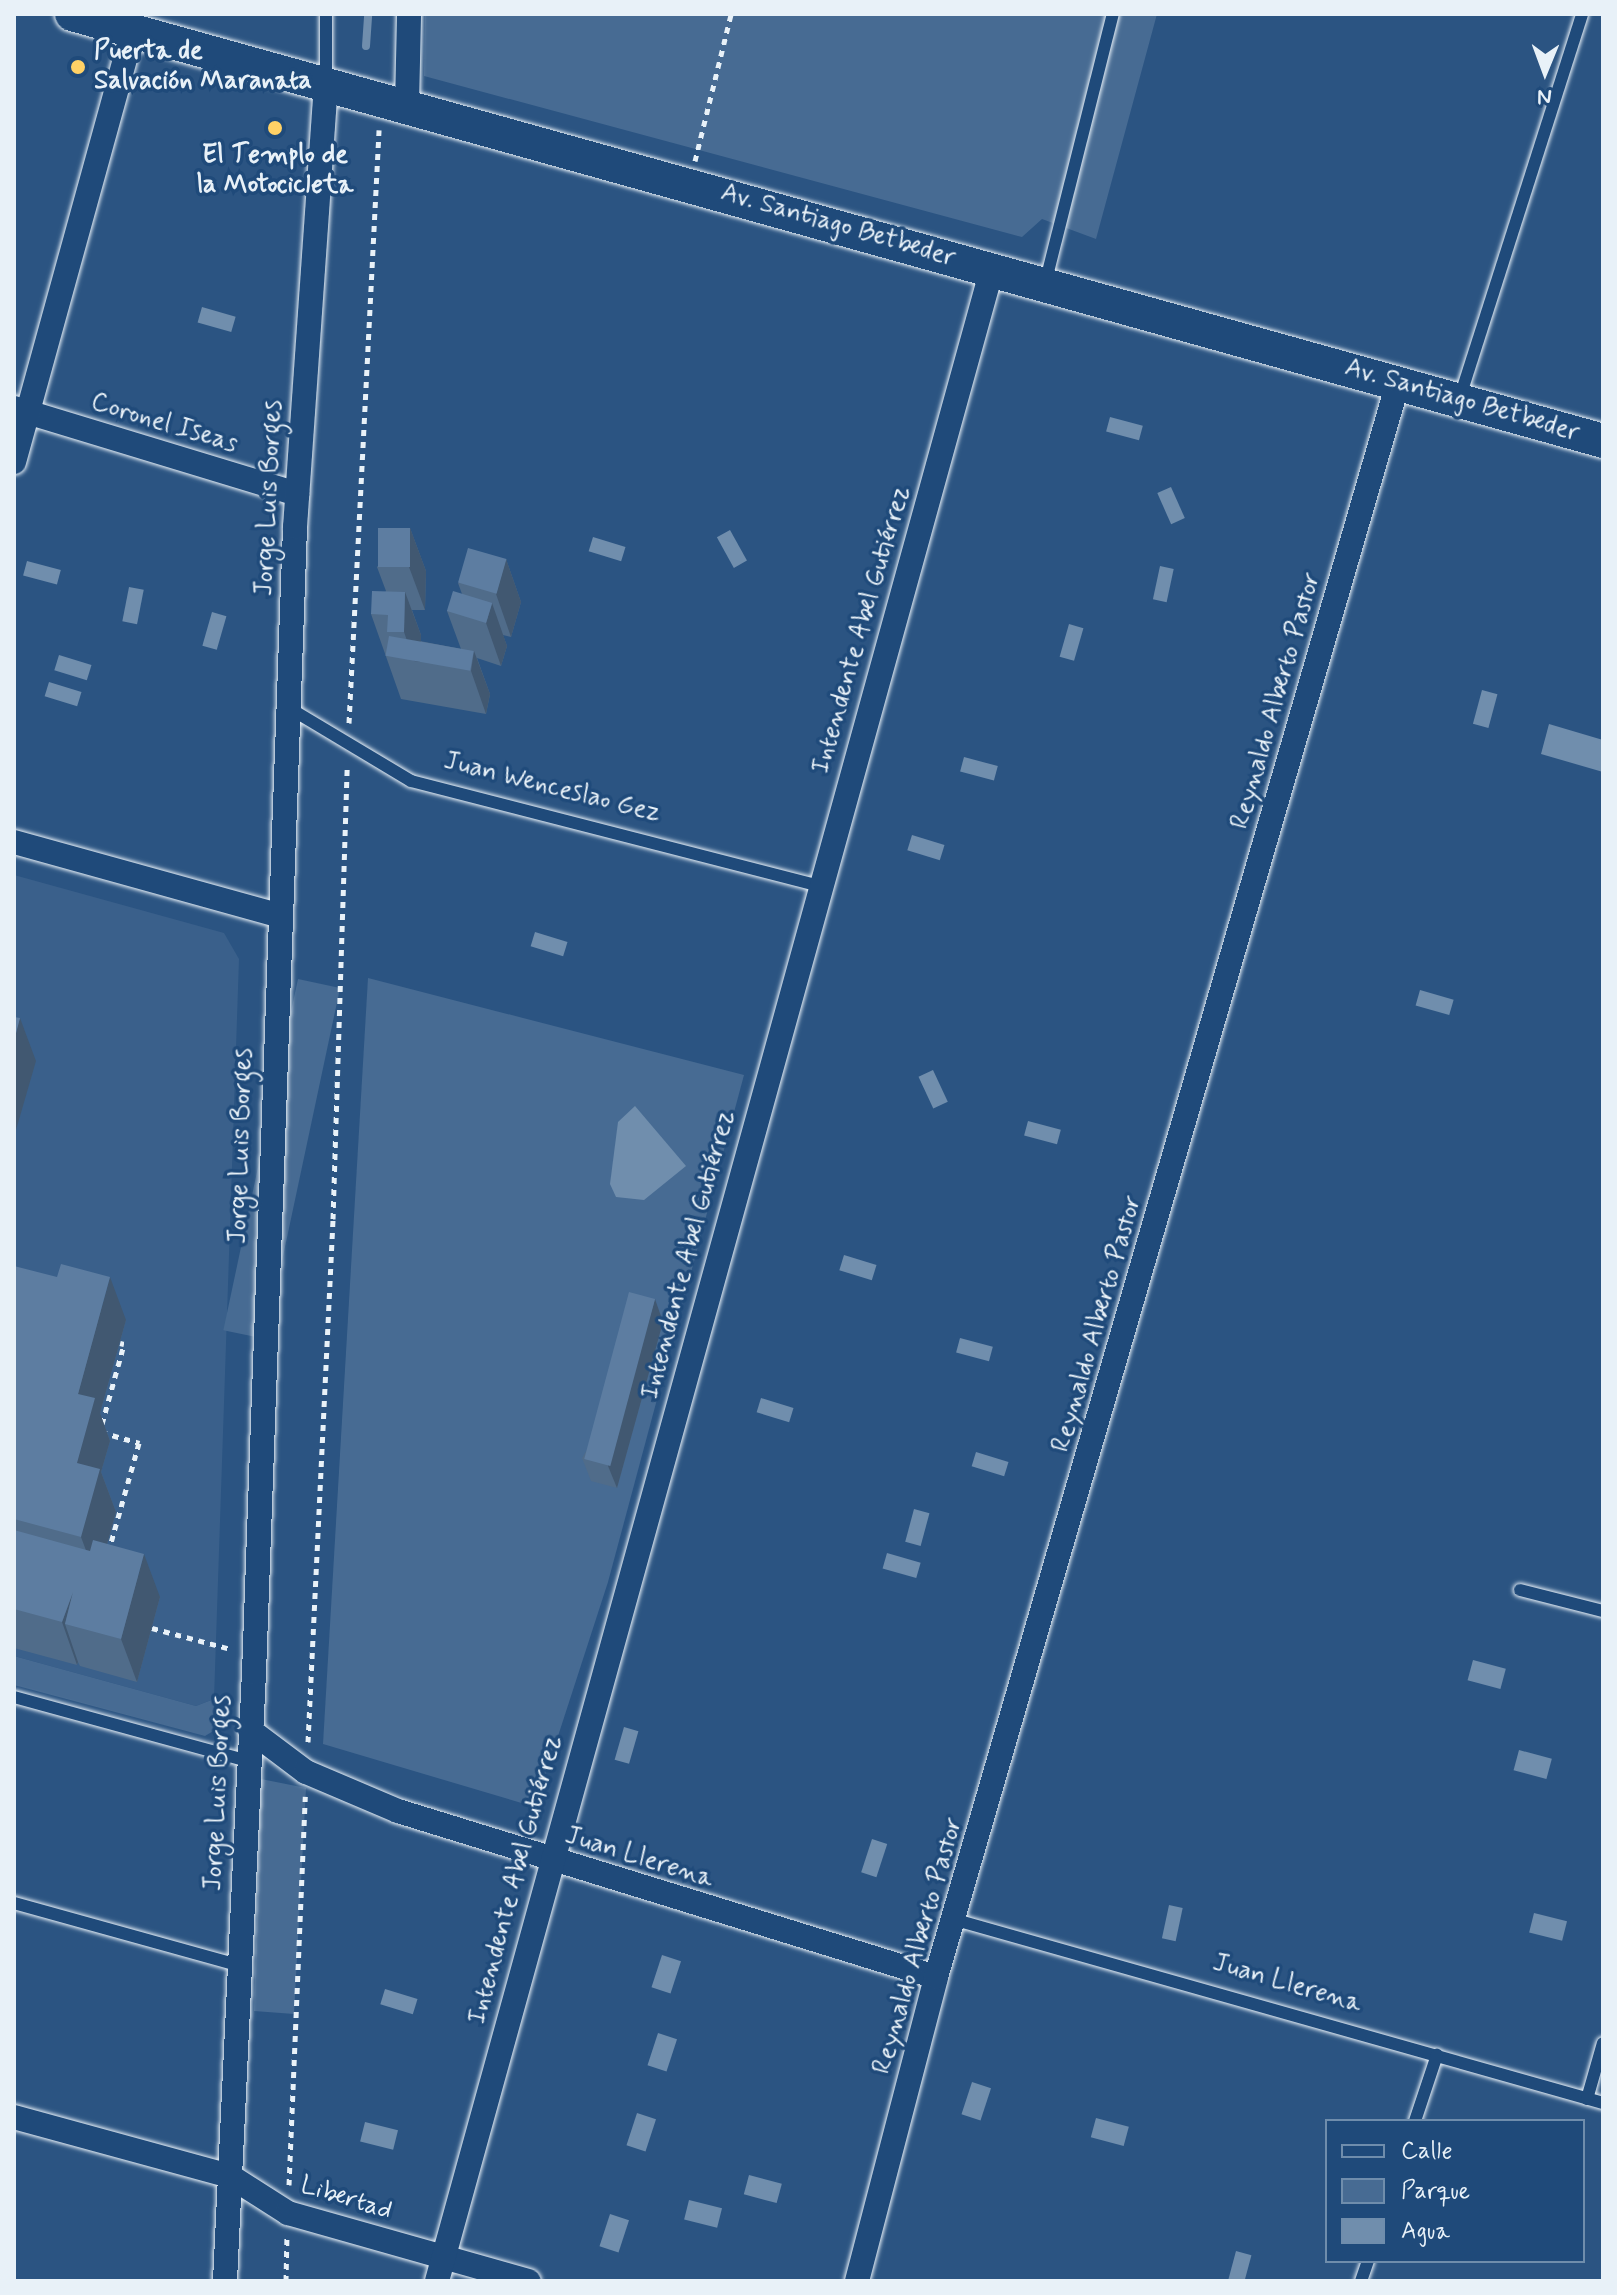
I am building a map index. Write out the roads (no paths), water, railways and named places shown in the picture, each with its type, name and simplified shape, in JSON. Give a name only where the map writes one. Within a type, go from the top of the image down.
[{"type":"main road","name":"Av. Santiago Betbeder","points":[[72,14],[397,102],[1603,441]]},
{"type":"street","points":[[397,102],[409,14]]},
{"type":"street","points":[[14,462],[21,410],[133,31]]},
{"type":"street","name":"Jorge Luis Borges","points":[[225,2281],[250,1730],[277,915],[297,494],[326,83]]},
{"type":"street","name":"Intendente Abel Gutiérrez","points":[[437,2281],[550,1860],[992,269]]},
{"type":"street","name":"Reynaldo Alberto Pastor","points":[[857,2281],[936,1977],[956,1920],[1398,383]]},
{"type":"street","name":"Coronel Iseas","points":[[21,410],[297,494]]},
{"type":"street","points":[[14,842],[277,915]]},
{"type":"street","name":"Juan Llerena","points":[[250,1730],[306,1772],[398,1811],[936,1977]]},
{"type":"street","name":"Libertad","points":[[14,2117],[230,2176],[288,2213],[529,2281]]},
{"type":"lane","name":"Jorge Luis Borges","points":[[326,14],[326,83]]},
{"type":"lane","points":[[1045,284],[1113,14]]},
{"type":"lane","points":[[1459,400],[1582,14]]},
{"type":"lane","name":"Juan Wenceslao Gez","points":[[287,707],[348,739],[411,781],[820,886]]},
{"type":"lane","points":[[1520,1590],[1603,1611]]},
{"type":"lane","points":[[14,1697],[248,1761]]},
{"type":"lane","points":[[14,1903],[238,1965]]},
{"type":"lane","name":"Juan Llerena","points":[[956,1920],[1603,2103]]},
{"type":"lane","points":[[1587,2099],[1603,2043]]},
{"type":"lane","points":[[1416,2119],[1437,2055]]},
{"type":"water","points":[[202,307],[236,317],[231,332],[198,322]]},
{"type":"water","points":[[1110,417],[1143,426],[1139,440],[1106,431]]},
{"type":"water","points":[[1171,487],[1185,518],[1171,524],[1157,493]]},
{"type":"water","points":[[730,530],[747,561],[734,568],[717,537]]},
{"type":"water","points":[[593,537],[626,547],[621,561],[589,551]]},
{"type":"water","points":[[27,561],[61,570],[57,585],[23,575]]},
{"type":"water","points":[[1160,566],[1174,569],[1167,602],[1153,599]]},
{"type":"water","points":[[129,587],[144,590],[137,624],[122,621]]},
{"type":"water","points":[[212,612],[226,616],[217,650],[202,646]]},
{"type":"water","points":[[1069,624],[1083,628],[1074,661],[1060,657]]},
{"type":"water","points":[[59,655],[92,665],[87,680],[54,670]]},
{"type":"water","points":[[49,682],[82,692],[77,706],[45,696]]},
{"type":"water","points":[[1482,690],[1497,694],[1488,728],[1473,724]]},
{"type":"water","points":[[1549,724],[1603,740],[1603,772],[1541,754]]},
{"type":"water","points":[[964,757],[998,766],[994,781],[960,771]]},
{"type":"water","points":[[912,835],[945,845],[940,860],[907,850]]},
{"type":"water","points":[[535,932],[568,942],[563,956],[531,946]]},
{"type":"water","points":[[1420,990],[1454,1000],[1449,1015],[1416,1005]]},
{"type":"water","points":[[933,1070],[948,1102],[933,1108],[918,1077]]},
{"type":"water","points":[[635,1106],[686,1166],[644,1200],[616,1197],[610,1184],[618,1122]]},
{"type":"water","points":[[1028,1121],[1061,1130],[1057,1144],[1024,1135]]},
{"type":"water","points":[[844,1255],[877,1265],[872,1280],[839,1270]]},
{"type":"water","points":[[960,1338],[993,1347],[989,1361],[956,1352]]},
{"type":"water","points":[[761,1398],[794,1408],[789,1422],[757,1412]]},
{"type":"water","points":[[976,1452],[1009,1462],[1004,1476],[972,1466]]},
{"type":"water","points":[[914,1509],[929,1513],[921,1546],[905,1542]]},
{"type":"water","points":[[887,1553],[921,1563],[916,1578],[883,1568]]},
{"type":"water","points":[[1473,1660],[1506,1669],[1500,1689],[1468,1680]]},
{"type":"water","points":[[624,1727],[638,1731],[629,1764],[615,1760]]},
{"type":"water","points":[[1519,1750],[1552,1759],[1546,1779],[1514,1770]]},
{"type":"water","points":[[872,1839],[887,1844],[876,1877],[861,1872]]},
{"type":"water","points":[[1169,1905],[1183,1908],[1176,1941],[1162,1938]]},
{"type":"water","points":[[1534,1913],[1567,1921],[1562,1941],[1529,1932]]},
{"type":"water","points":[[662,1955],[681,1961],[671,1994],[651,1987]]},
{"type":"water","points":[[385,1989],[418,1999],[413,2014],[380,2004]]},
{"type":"water","points":[[658,2033],[677,2039],[667,2072],[647,2065]]},
{"type":"water","points":[[972,2082],[991,2088],[981,2121],[961,2114]]},
{"type":"water","points":[[637,2113],[656,2119],[646,2152],[626,2145]]},
{"type":"water","points":[[1096,2118],[1129,2127],[1124,2146],[1091,2137]]},
{"type":"water","points":[[365,2122],[398,2130],[393,2150],[360,2141]]},
{"type":"water","points":[[749,2175],[782,2184],[777,2203],[744,2194]]},
{"type":"water","points":[[689,2200],[722,2208],[717,2228],[684,2219]]},
{"type":"water","points":[[610,2214],[629,2220],[619,2253],[599,2246]]},
{"type":"water","points":[[1236,2251],[1251,2255],[1245,2281],[1228,2281]]},
{"type":"waterway","points":[[366,46],[368,14]]},
{"type":"place","name":"Puerta de Salvación Maranata","points":[[78,67]]},
{"type":"place","name":"El Templo de la Motocicleta","points":[[275,128]]}]
